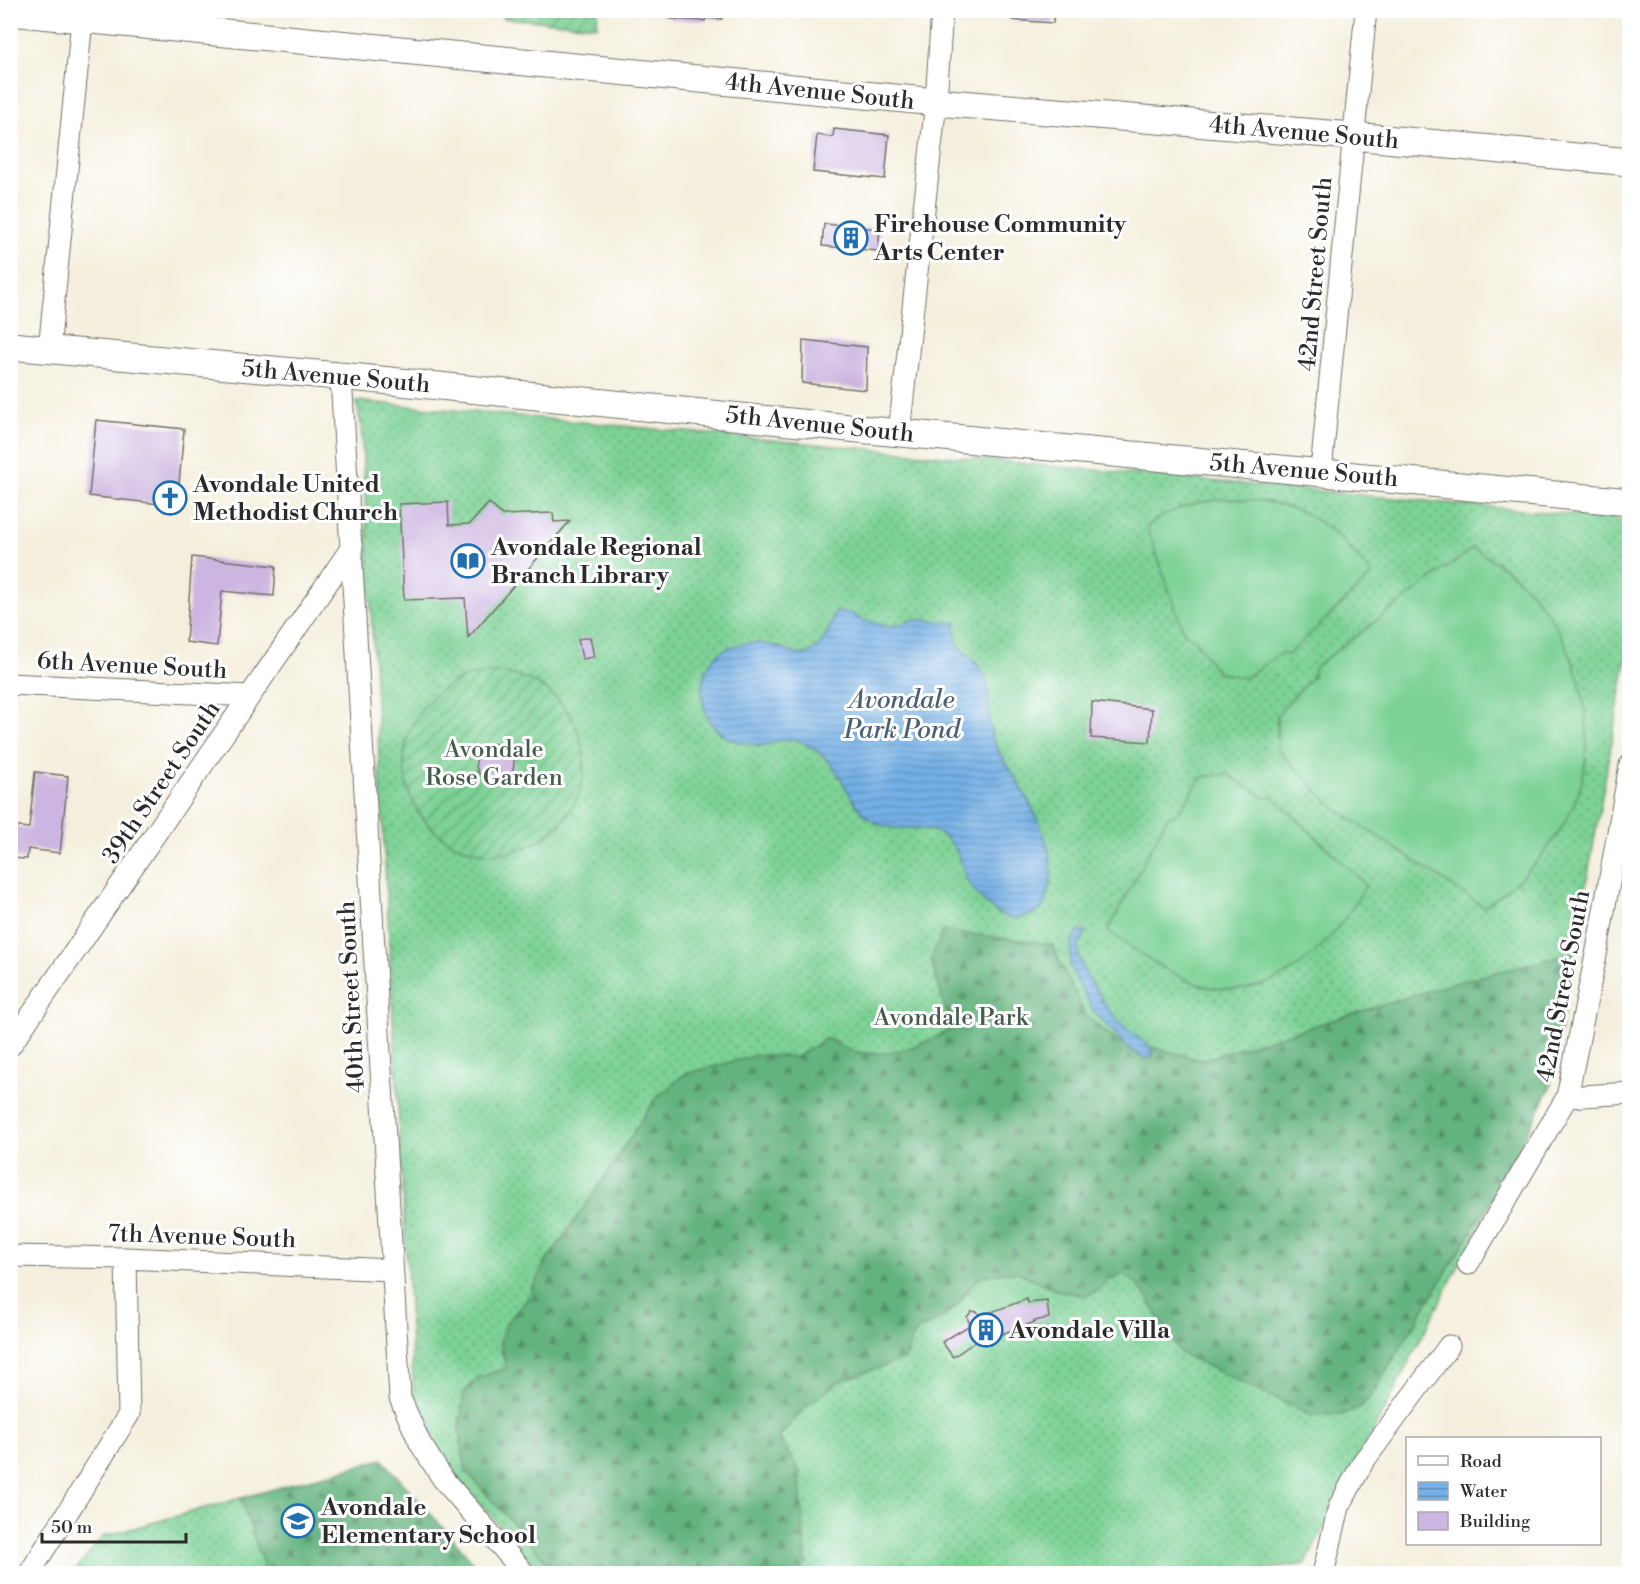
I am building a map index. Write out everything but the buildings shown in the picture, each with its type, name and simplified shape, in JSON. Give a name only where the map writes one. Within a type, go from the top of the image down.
[{"type":"street","points":[[900,432],[936,102],[942,10]]},
{"type":"street","name":"42nd Street South","points":[[1321,471],[1366,10]]},
{"type":"street","name":"4th Avenue South","points":[[10,12],[83,15],[936,102],[1353,136],[1629,162]]},
{"type":"street","points":[[49,350],[83,15]]},
{"type":"street","name":"5th Avenue South","points":[[10,346],[341,376],[1629,502]]},
{"type":"street","name":"40th Street South","points":[[341,376],[400,1398],[420,1443],[443,1479],[525,1574]]},
{"type":"street","name":"39th Street South","points":[[10,1046],[352,547]]},
{"type":"street","name":"6th Avenue South","points":[[10,684],[250,696]]},
{"type":"street","name":"42nd Street South","points":[[1468,1264],[1567,1098],[1626,804],[1629,765]]},
{"type":"street","points":[[1567,1098],[1629,1093]]},
{"type":"street","name":"7th Avenue South","points":[[10,1256],[126,1258],[392,1270]]},
{"type":"street","points":[[29,1574],[129,1414],[126,1258]]},
{"type":"street","points":[[1323,1574],[1339,1507],[1363,1462],[1449,1346]]},
{"type":"green space","points":[[504,10],[598,11],[597,26],[503,18]]},
{"type":"green space","name":"Avondale Park","points":[[356,401],[1629,520],[1629,645],[1550,1088],[1305,1564],[1237,1574],[541,1573],[447,1467],[414,1401],[361,425]]},
{"type":"green space","points":[[1221,499],[1270,503],[1308,515],[1340,539],[1372,575],[1288,655],[1281,653],[1245,678],[1217,672],[1194,638],[1184,633],[1147,527],[1181,508]]},
{"type":"green space","points":[[1473,548],[1513,575],[1545,609],[1574,666],[1583,698],[1587,730],[1585,762],[1578,793],[1565,822],[1549,847],[1529,869],[1484,907],[1332,806],[1278,750],[1277,715],[1313,676],[1315,667]]},
{"type":"green space","name":"Avondale Rose Garden","points":[[494,673],[528,680],[544,688],[558,699],[569,713],[577,729],[584,763],[577,797],[569,813],[558,827],[544,838],[528,846],[494,853],[460,846],[444,838],[430,827],[419,813],[411,797],[404,763],[411,729],[419,713],[430,699],[444,688],[460,680]]},
{"type":"green space","points":[[1227,774],[1265,798],[1272,796],[1366,885],[1352,908],[1317,950],[1297,967],[1274,980],[1250,988],[1223,989],[1195,983],[1150,960],[1108,931],[1168,816],[1177,815],[1202,777]]},
{"type":"green space","points":[[943,931],[1051,944],[1086,1016],[1116,1040],[1202,1060],[1457,982],[1574,953],[1550,1088],[1508,1171],[1369,1399],[1357,1409],[1341,1415],[1312,1416],[1182,1354],[1167,1333],[1150,1301],[1124,1274],[1108,1279],[1101,1289],[1086,1296],[1056,1290],[1020,1273],[1008,1272],[982,1276],[973,1283],[956,1307],[931,1325],[919,1329],[910,1341],[910,1349],[905,1359],[840,1381],[805,1407],[779,1438],[799,1470],[806,1563],[799,1574],[557,1573],[466,1471],[459,1430],[464,1393],[478,1378],[506,1368],[500,1342],[506,1323],[526,1301],[544,1265],[655,1099],[685,1074],[758,1055],[797,1057],[826,1038],[853,1051],[882,1053],[906,1049],[951,1030],[931,959]]},
{"type":"green space","name":"Avondale Elementary School","points":[[382,1459],[483,1573],[266,1573],[241,1498]]},
{"type":"green space","points":[[241,1498],[266,1573],[73,1574],[102,1537]]},
{"type":"water","name":"Avondale Park Pond","points":[[835,612],[850,613],[862,620],[887,626],[915,619],[956,623],[957,642],[978,665],[986,681],[993,741],[1026,797],[1046,840],[1050,855],[1051,883],[1042,909],[1028,916],[1012,918],[992,909],[971,887],[955,849],[948,840],[931,830],[894,828],[868,818],[829,762],[807,745],[791,739],[761,745],[740,742],[722,734],[709,720],[705,712],[702,686],[710,664],[722,651],[740,644],[760,643],[793,653],[809,653],[823,641]]},
{"type":"water","points":[[1078,931],[1086,932],[1078,946],[1079,958],[1085,973],[1109,1010],[1128,1030],[1151,1047],[1153,1056],[1145,1059],[1131,1050],[1094,1012],[1070,965],[1071,943]]},
{"type":"place","name":"Firehouse Community Arts Center","points":[[851,238]]},
{"type":"place","name":"Avondale United Methodist Church","points":[[170,498]]},
{"type":"place","name":"Avondale Regional Branch Library","points":[[468,561]]},
{"type":"place","name":"Avondale Villa","points":[[986,1330]]},
{"type":"place","name":"Avondale Elementary School","points":[[298,1521]]}]
